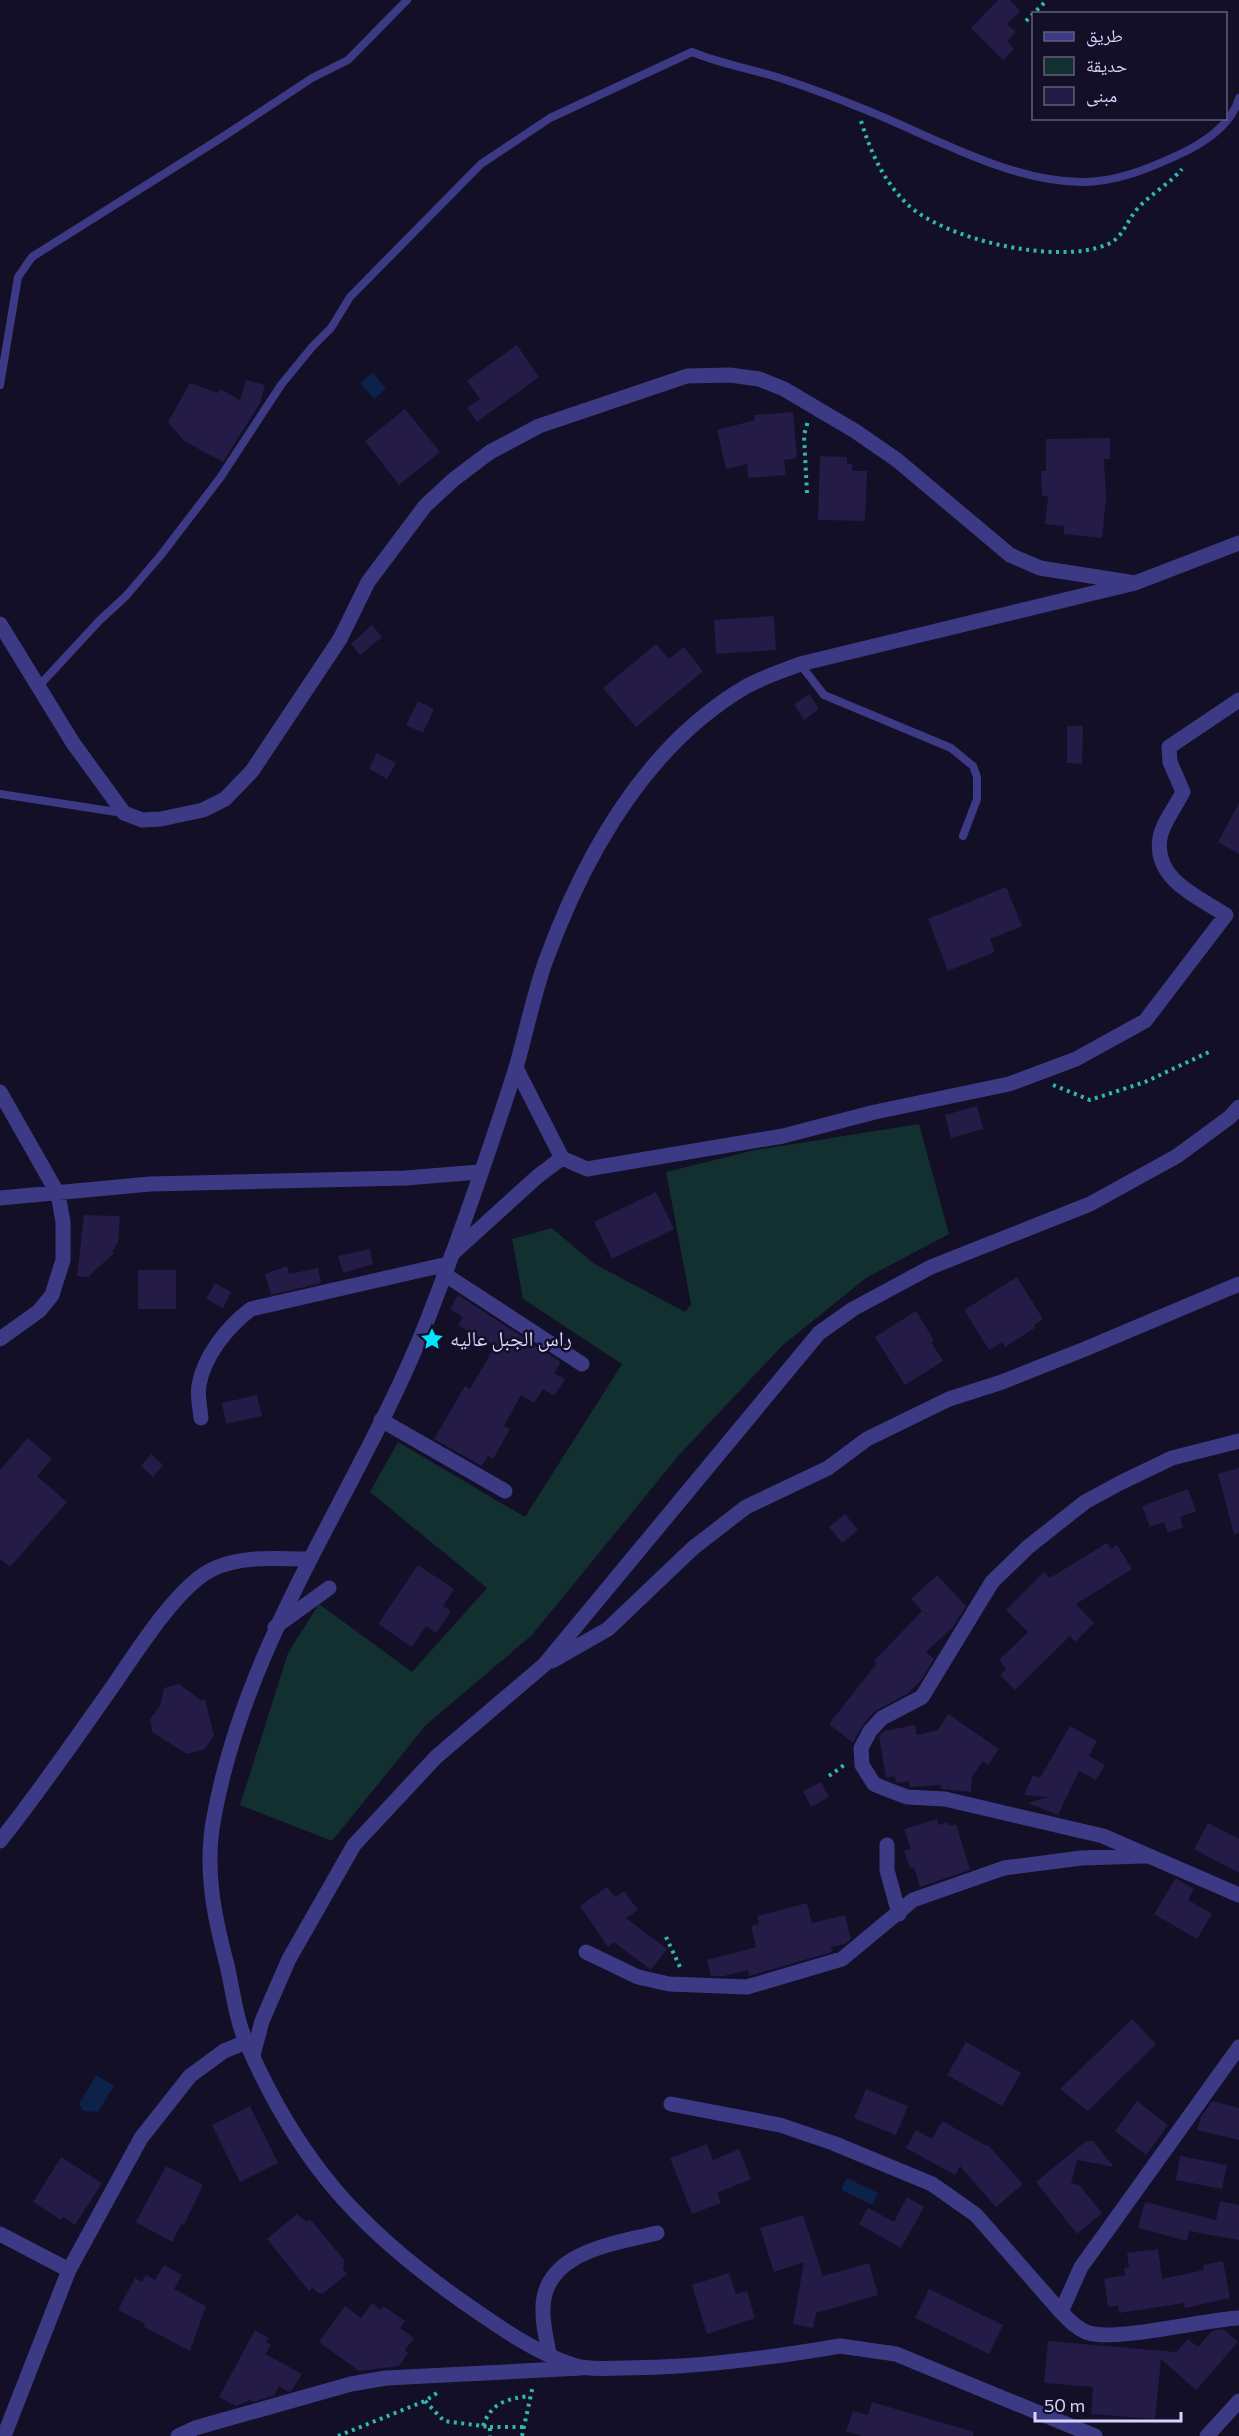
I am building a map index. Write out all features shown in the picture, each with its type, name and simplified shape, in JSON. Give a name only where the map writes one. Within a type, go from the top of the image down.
[{"type":"street","points":[[0,624],[37,688],[124,813],[142,820],[162,819],[203,810],[225,799],[252,771],[340,639],[368,582],[425,506],[446,486],[490,452],[539,426],[687,376],[730,375],[759,379],[784,389],[897,460],[1010,555],[1040,567],[1135,583]]},
{"type":"street","points":[[581,2368],[549,2354],[496,2325],[400,2256],[354,2212],[332,2187],[282,2116],[249,2048],[216,1923],[209,1871],[212,1826],[232,1739],[275,1627],[409,1364],[448,1264],[516,1068],[545,962],[587,867],[649,770],[677,739],[703,716],[750,684],[800,664],[1135,583],[1239,543]]},
{"type":"street","points":[[516,1068],[562,1158],[587,1169],[783,1136],[875,1112],[1009,1084],[1076,1059],[1145,1021],[1226,915],[1172,880],[1161,858],[1160,837],[1183,792],[1170,762],[1169,747],[1239,700]]},
{"type":"street","points":[[0,1092],[58,1194],[63,1221],[60,1274],[52,1295],[39,1311],[0,1339]]},
{"type":"street","points":[[249,2048],[289,1959],[354,1845],[436,1757],[544,1665],[819,1333],[853,1309],[931,1267],[1090,1204],[1177,1156],[1230,1117],[1239,1107]]},
{"type":"street","points":[[201,1418],[199,1386],[208,1362],[235,1321],[251,1309],[448,1264],[538,1176],[562,1158]]},
{"type":"street","points":[[0,1198],[150,1184],[393,1178],[480,1172]]},
{"type":"street","points":[[448,1264],[582,1365]]},
{"type":"street","points":[[544,1665],[608,1629],[693,1548],[746,1507],[828,1468],[867,1439],[949,1399],[1002,1382],[1239,1284]]},
{"type":"street","points":[[381,1420],[505,1491]]},
{"type":"street","points":[[1239,1441],[1172,1458],[1120,1483],[1085,1502],[1028,1547],[992,1582],[922,1697],[882,1718],[870,1731],[861,1748],[862,1765],[874,1784],[886,1790],[907,1797],[945,1799],[1103,1836],[1239,1895]]},
{"type":"street","points":[[0,1841],[37,1794],[151,1632],[183,1593],[211,1570],[237,1560],[308,1559]]},
{"type":"street","points":[[275,1627],[328,1588]]},
{"type":"street","points":[[887,1845],[887,1870],[899,1914]]},
{"type":"street","points":[[586,1952],[638,1977],[687,1985],[747,1987],[842,1959],[899,1914],[913,1900],[1004,1868],[1081,1858],[1147,1856]]},
{"type":"street","points":[[1061,2312],[1081,2267],[1239,2046]]},
{"type":"street","points":[[4,2436],[69,2270],[141,2138],[190,2076],[224,2051],[249,2048]]},
{"type":"street","points":[[670,2104],[780,2126],[833,2143],[932,2184],[976,2216],[1061,2312],[1088,2333],[1117,2334],[1239,2318]]},
{"type":"street","points":[[549,2354],[542,2311],[551,2277],[569,2261],[590,2250],[657,2233]]},
{"type":"street","points":[[0,2234],[69,2270]]},
{"type":"street","points":[[178,2436],[351,2384],[386,2378],[581,2368],[674,2368],[840,2346],[861,2347],[905,2357],[1095,2436]]},
{"type":"street","points":[[1207,2436],[1239,2401]]},
{"type":"lane","points":[[0,385],[18,277],[32,256],[221,138],[312,78],[348,60],[406,0]]},
{"type":"lane","points":[[37,688],[99,621],[126,596],[161,555],[220,478],[281,384],[312,346],[331,328],[350,297],[481,164],[550,118],[692,52],[782,79],[856,106],[984,159],[1041,178],[1083,182],[1118,178],[1149,168],[1189,150],[1212,135],[1227,120]]},
{"type":"lane","points":[[1227,119],[1239,98]]},
{"type":"lane","points":[[800,664],[824,695],[951,747],[973,766],[977,777],[977,799],[963,836]]},
{"type":"lane","points":[[0,794],[124,813]]},
{"type":"path","points":[[1035,12],[1047,0]]},
{"type":"path","points":[[1026,21],[1032,15]]},
{"type":"path","points":[[856,106],[873,157],[888,182],[909,205],[938,224],[959,233],[1016,249],[1072,252],[1104,246],[1117,240],[1137,209],[1185,166]]},
{"type":"path","points":[[807,493],[804,435],[812,406]]},
{"type":"path","points":[[1034,1074],[1070,1093],[1090,1100],[1145,1082],[1209,1052]]},
{"type":"path","points":[[666,1937],[687,1985]]},
{"type":"path","points":[[522,2436],[529,2396],[537,2370]]},
{"type":"path","points":[[338,2436],[424,2402],[441,2390]]},
{"type":"path","points":[[483,2426],[490,2408],[503,2400],[529,2396]]},
{"type":"path","points":[[424,2402],[444,2421],[490,2427],[524,2427]]},
{"type":"path","points":[[490,2427],[490,2436]]},
{"type":"green space","points":[[919,1124],[949,1234],[866,1278],[783,1345],[679,1455],[532,1635],[426,1725],[332,1841],[240,1805],[288,1653],[319,1604],[412,1672],[487,1588],[370,1492],[398,1442],[525,1517],[622,1364],[523,1299],[512,1239],[552,1228],[593,1263],[685,1312],[691,1304],[666,1172],[755,1150]]},
{"type":"water","points":[[373,372],[386,389],[374,399],[360,383]]},
{"type":"water","points":[[96,2075],[114,2086],[98,2112],[83,2111],[79,2104]]},
{"type":"water","points":[[847,2178],[878,2193],[872,2205],[841,2190]]},
{"type":"building","points":[[998,0],[1010,0],[1020,11],[1007,24],[1016,32],[1007,41],[1014,49],[1003,60],[971,28]]},
{"type":"building","points":[[517,345],[539,377],[477,422],[467,408],[480,399],[467,381]]},
{"type":"building","points":[[246,380],[265,385],[260,403],[223,462],[184,441],[168,422],[190,383],[218,393],[220,389],[240,400]]},
{"type":"building","points":[[405,409],[440,452],[399,485],[365,441]]},
{"type":"building","points":[[793,412],[797,458],[784,460],[786,475],[748,478],[747,464],[726,469],[717,430],[755,420],[754,415]]},
{"type":"building","points":[[1110,438],[1110,459],[1104,459],[1106,499],[1102,538],[1064,534],[1064,526],[1045,524],[1048,496],[1042,496],[1041,471],[1046,471],[1046,439]]},
{"type":"building","points":[[820,456],[847,457],[847,464],[852,464],[852,471],[867,471],[865,521],[818,520]]},
{"type":"building","points":[[774,616],[776,650],[716,654],[714,620]]},
{"type":"building","points":[[372,625],[382,637],[360,655],[351,644]]},
{"type":"building","points":[[656,644],[669,659],[684,647],[703,671],[636,727],[603,688]]},
{"type":"building","points":[[809,694],[819,709],[804,720],[794,704]]},
{"type":"building","points":[[418,701],[434,709],[423,733],[406,725]]},
{"type":"building","points":[[1067,726],[1083,726],[1082,764],[1067,763]]},
{"type":"building","points":[[377,753],[396,763],[387,779],[369,769]]},
{"type":"building","points":[[1239,803],[1239,854],[1218,842]]},
{"type":"building","points":[[1006,887],[1022,926],[990,939],[995,952],[948,971],[928,919]]},
{"type":"building","points":[[977,1106],[983,1129],[951,1138],[945,1115]]},
{"type":"building","points":[[656,1192],[674,1229],[612,1259],[594,1222]]},
{"type":"building","points":[[84,1215],[120,1216],[118,1242],[112,1252],[114,1253],[88,1277],[77,1276]]},
{"type":"building","points":[[370,1249],[373,1264],[343,1273],[338,1256]]},
{"type":"building","points":[[287,1266],[289,1274],[318,1268],[321,1283],[271,1295],[265,1274]]},
{"type":"building","points":[[138,1270],[176,1270],[176,1309],[138,1309]]},
{"type":"building","points":[[1017,1277],[1043,1319],[1034,1325],[1035,1328],[1005,1347],[1002,1342],[989,1350],[964,1310]]},
{"type":"building","points":[[215,1283],[231,1292],[223,1308],[206,1299]]},
{"type":"building","points":[[458,1295],[561,1362],[554,1373],[565,1379],[554,1396],[543,1389],[534,1403],[521,1395],[504,1426],[510,1429],[493,1459],[488,1456],[482,1466],[434,1439],[465,1386],[470,1389],[495,1346],[458,1325],[463,1317],[450,1309]]},
{"type":"building","points":[[916,1311],[934,1340],[931,1342],[943,1361],[905,1385],[875,1337]]},
{"type":"building","points":[[257,1395],[262,1416],[226,1424],[222,1403]]},
{"type":"building","points":[[28,1438],[52,1459],[37,1476],[67,1502],[10,1567],[0,1559],[0,1470]]},
{"type":"building","points":[[151,1454],[163,1465],[153,1477],[141,1466]]},
{"type":"building","points":[[1239,1468],[1239,1533],[1234,1534],[1218,1474]]},
{"type":"building","points":[[1188,1489],[1196,1511],[1180,1517],[1183,1527],[1168,1533],[1164,1522],[1150,1527],[1142,1506]]},
{"type":"building","points":[[845,1514],[858,1530],[842,1543],[829,1527]]},
{"type":"building","points":[[1107,1543],[1111,1549],[1117,1545],[1132,1569],[1076,1604],[1094,1623],[1075,1642],[1070,1636],[1015,1690],[1000,1675],[1006,1669],[999,1660],[1028,1632],[1006,1610],[1044,1572],[1050,1578]]},
{"type":"building","points":[[418,1565],[454,1589],[443,1606],[451,1611],[436,1633],[426,1626],[412,1647],[378,1624]]},
{"type":"building","points":[[937,1575],[966,1606],[953,1627],[926,1652],[934,1659],[922,1679],[907,1694],[875,1711],[862,1726],[853,1743],[829,1724],[877,1663],[874,1661],[922,1611],[911,1599]]},
{"type":"building","points":[[179,1684],[201,1700],[205,1699],[214,1735],[205,1749],[187,1754],[152,1732],[150,1719],[160,1706],[164,1688]]},
{"type":"building","points":[[948,1714],[999,1749],[988,1765],[983,1761],[972,1777],[971,1792],[941,1789],[941,1785],[910,1787],[909,1781],[897,1783],[894,1776],[886,1778],[879,1736],[884,1731],[915,1725],[917,1735],[938,1730]]},
{"type":"building","points":[[1070,1726],[1097,1741],[1089,1756],[1105,1765],[1096,1780],[1079,1771],[1058,1815],[1028,1803],[1048,1797],[1024,1795],[1033,1775],[1040,1778]]},
{"type":"building","points":[[821,1782],[829,1797],[811,1807],[803,1791]]},
{"type":"building","points":[[937,1819],[938,1825],[948,1822],[949,1826],[956,1824],[970,1870],[920,1887],[914,1867],[910,1868],[904,1851],[911,1849],[904,1829]]},
{"type":"building","points":[[1208,1823],[1239,1839],[1239,1873],[1194,1849]]},
{"type":"building","points":[[1176,1878],[1194,1889],[1188,1900],[1212,1914],[1197,1939],[1154,1914]]},
{"type":"building","points":[[607,1887],[615,1897],[624,1891],[638,1910],[626,1918],[667,1949],[651,1970],[614,1942],[608,1947],[580,1906]]},
{"type":"building","points":[[807,1903],[812,1923],[845,1915],[851,1939],[845,1944],[831,1947],[832,1952],[749,1976],[748,1970],[724,1976],[711,1976],[707,1960],[756,1947],[751,1926],[759,1924],[757,1916]]},
{"type":"building","points":[[1132,2019],[1156,2044],[1088,2111],[1060,2089]]},
{"type":"building","points":[[966,2042],[1021,2073],[1002,2106],[947,2075]]},
{"type":"building","points":[[866,2089],[908,2106],[896,2135],[854,2118]]},
{"type":"building","points":[[1137,2101],[1168,2125],[1146,2155],[1115,2131]]},
{"type":"building","points":[[1212,2101],[1239,2108],[1239,2140],[1197,2130],[1201,2117]]},
{"type":"building","points":[[250,2106],[278,2163],[240,2182],[212,2125]]},
{"type":"building","points":[[942,2121],[988,2145],[1023,2184],[996,2207],[960,2166],[955,2175],[906,2148],[916,2130],[932,2139]]},
{"type":"building","points":[[1086,2141],[1093,2141],[1114,2167],[1077,2160],[1071,2183],[1079,2185],[1102,2213],[1077,2234],[1036,2182]]},
{"type":"building","points":[[707,2144],[713,2160],[739,2149],[751,2179],[717,2193],[721,2203],[692,2214],[670,2158]]},
{"type":"building","points":[[1180,2156],[1227,2165],[1222,2189],[1176,2180]]},
{"type":"building","points":[[61,2157],[102,2183],[75,2225],[63,2217],[61,2220],[33,2202]]},
{"type":"building","points":[[166,2166],[203,2185],[184,2225],[182,2223],[172,2242],[136,2222]]},
{"type":"building","points":[[907,2197],[924,2207],[901,2248],[859,2224],[868,2208],[894,2222]]},
{"type":"building","points":[[1220,2201],[1239,2205],[1239,2240],[1189,2231],[1187,2241],[1138,2228],[1145,2202],[1216,2220]]},
{"type":"building","points":[[297,2214],[307,2222],[310,2219],[344,2260],[343,2269],[347,2274],[324,2293],[318,2293],[313,2288],[309,2291],[267,2239]]},
{"type":"building","points":[[803,2215],[823,2276],[869,2263],[878,2295],[816,2313],[813,2328],[793,2324],[804,2262],[774,2272],[760,2228]]},
{"type":"building","points":[[1158,2249],[1162,2279],[1204,2270],[1203,2265],[1223,2261],[1230,2298],[1185,2308],[1184,2303],[1119,2313],[1118,2306],[1108,2307],[1104,2279],[1125,2275],[1124,2268],[1129,2267],[1127,2253]]},
{"type":"building","points":[[164,2265],[182,2275],[174,2289],[206,2306],[190,2351],[144,2327],[145,2324],[118,2310],[135,2278],[142,2282],[146,2275],[155,2280]]},
{"type":"building","points":[[729,2273],[736,2294],[747,2291],[755,2318],[707,2334],[692,2285]]},
{"type":"building","points":[[929,2289],[1003,2325],[989,2354],[915,2318]]},
{"type":"building","points":[[372,2303],[381,2310],[383,2306],[405,2321],[400,2328],[414,2338],[405,2350],[408,2353],[399,2366],[359,2371],[319,2342],[345,2306],[361,2318]]},
{"type":"building","points":[[1223,2329],[1238,2342],[1196,2390],[1161,2359],[1155,2419],[1091,2414],[1093,2387],[1044,2383],[1048,2341],[1176,2352],[1188,2339],[1198,2347],[1212,2331]]},
{"type":"building","points":[[255,2330],[269,2338],[266,2342],[271,2345],[265,2354],[302,2374],[292,2390],[288,2392],[279,2386],[275,2395],[253,2402],[250,2400],[236,2406],[219,2397]]},
{"type":"building","points":[[872,2402],[974,2432],[973,2436],[862,2436],[846,2431],[853,2411],[868,2415]]},
{"type":"place","name":"راس الجبل عاليه","points":[[432,1339]]}]
